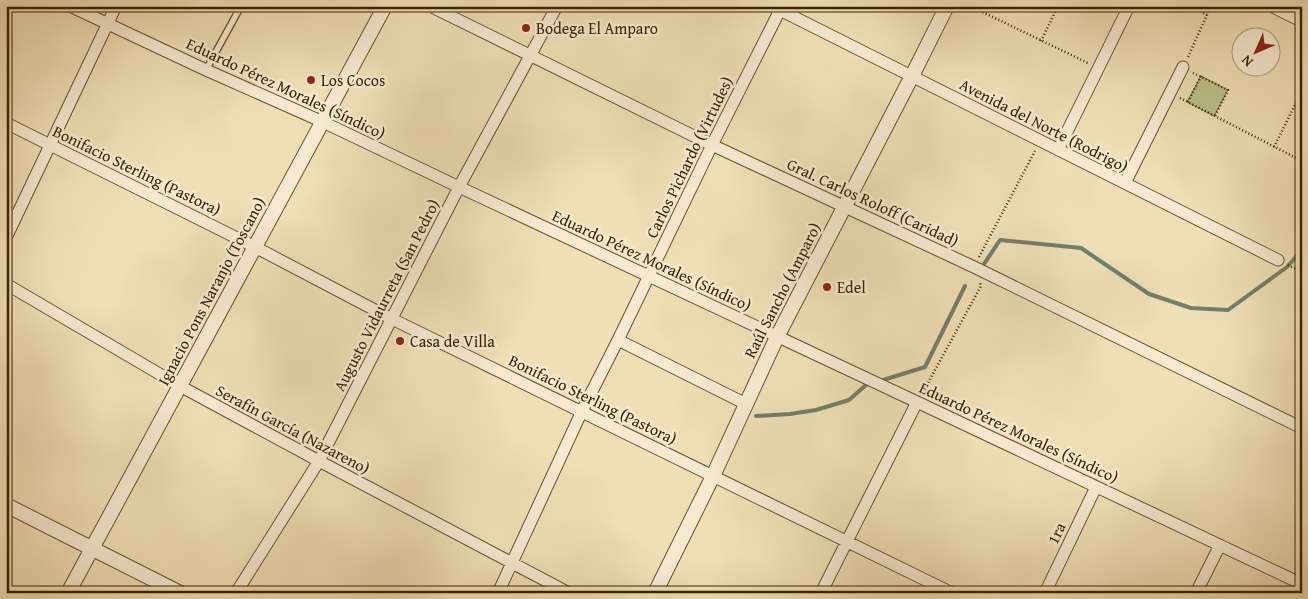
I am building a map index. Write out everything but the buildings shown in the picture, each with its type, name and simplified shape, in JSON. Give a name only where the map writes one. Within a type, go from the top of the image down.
[{"type":"street","name":"Eduardo Pérez Morales (Síndico)","points":[[70,6],[323,122],[459,188],[1302,584]]},
{"type":"street","points":[[6,238],[116,6]]},
{"type":"street","name":"Ignacio Pons Naranjo (Toscano)","points":[[68,593],[385,6]]},
{"type":"street","name":"Gral. Carlos Roloff (Caridad)","points":[[430,6],[712,145],[974,267],[1302,428]]},
{"type":"street","name":"Augusto Vidaurreta (San Pedro)","points":[[236,593],[319,462],[459,188],[557,6]]},
{"type":"street","name":"Raúl Sancho (Amparo)","points":[[655,593],[713,476],[777,337],[947,6]]},
{"type":"street","points":[[1058,150],[1129,6]]},
{"type":"street","points":[[1271,6],[1300,17]]},
{"type":"street","name":"Avenida del Norte (Rodrigo)","points":[[778,8],[1278,260]]},
{"type":"street","name":"Carlos Pichardo (Virtudes)","points":[[498,593],[582,411],[778,8]]},
{"type":"street","points":[[1125,183],[1183,67]]},
{"type":"street","name":"Bonifacio Sterling (Pastora)","points":[[6,123],[255,247],[392,319],[952,593]]},
{"type":"street","name":"Serafín García (Nazareno)","points":[[6,284],[180,386],[319,462],[569,593]]},
{"type":"street","points":[[618,340],[746,404]]},
{"type":"street","points":[[821,593],[917,402]]},
{"type":"street","name":"1ra","points":[[1045,593],[1096,487]]},
{"type":"street","points":[[6,505],[180,593]]},
{"type":"street","points":[[1196,593],[1220,545]]},
{"type":"lane","points":[[206,70],[241,6]]},
{"type":"path","points":[[970,6],[1098,68]]},
{"type":"path","points":[[1041,41],[1058,6]]},
{"type":"path","points":[[1191,6],[1208,15]]},
{"type":"path","points":[[1212,6],[1183,67],[1228,90],[1214,116]]},
{"type":"path","points":[[1187,102],[1201,76]]},
{"type":"path","points":[[1274,147],[1302,91]]},
{"type":"path","points":[[1170,93],[1302,161]]},
{"type":"path","points":[[1278,260],[1302,272]]},
{"type":"green space","points":[[1201,76],[1228,90],[1214,116],[1187,102]]},
{"type":"waterway","points":[[984,264],[1000,240],[1081,248],[1149,294],[1191,308],[1228,310],[1287,267],[1302,250]]},
{"type":"waterway","points":[[880,381],[925,367],[965,286]]},
{"type":"waterway","points":[[756,416],[816,410],[849,400],[870,383]]},
{"type":"place","name":"Bodega El Amparo","points":[[526,28]]},
{"type":"place","name":"Los Cocos","points":[[311,80]]},
{"type":"place","name":"Edel","points":[[827,287]]},
{"type":"place","name":"Casa de Villa","points":[[400,341]]}]
